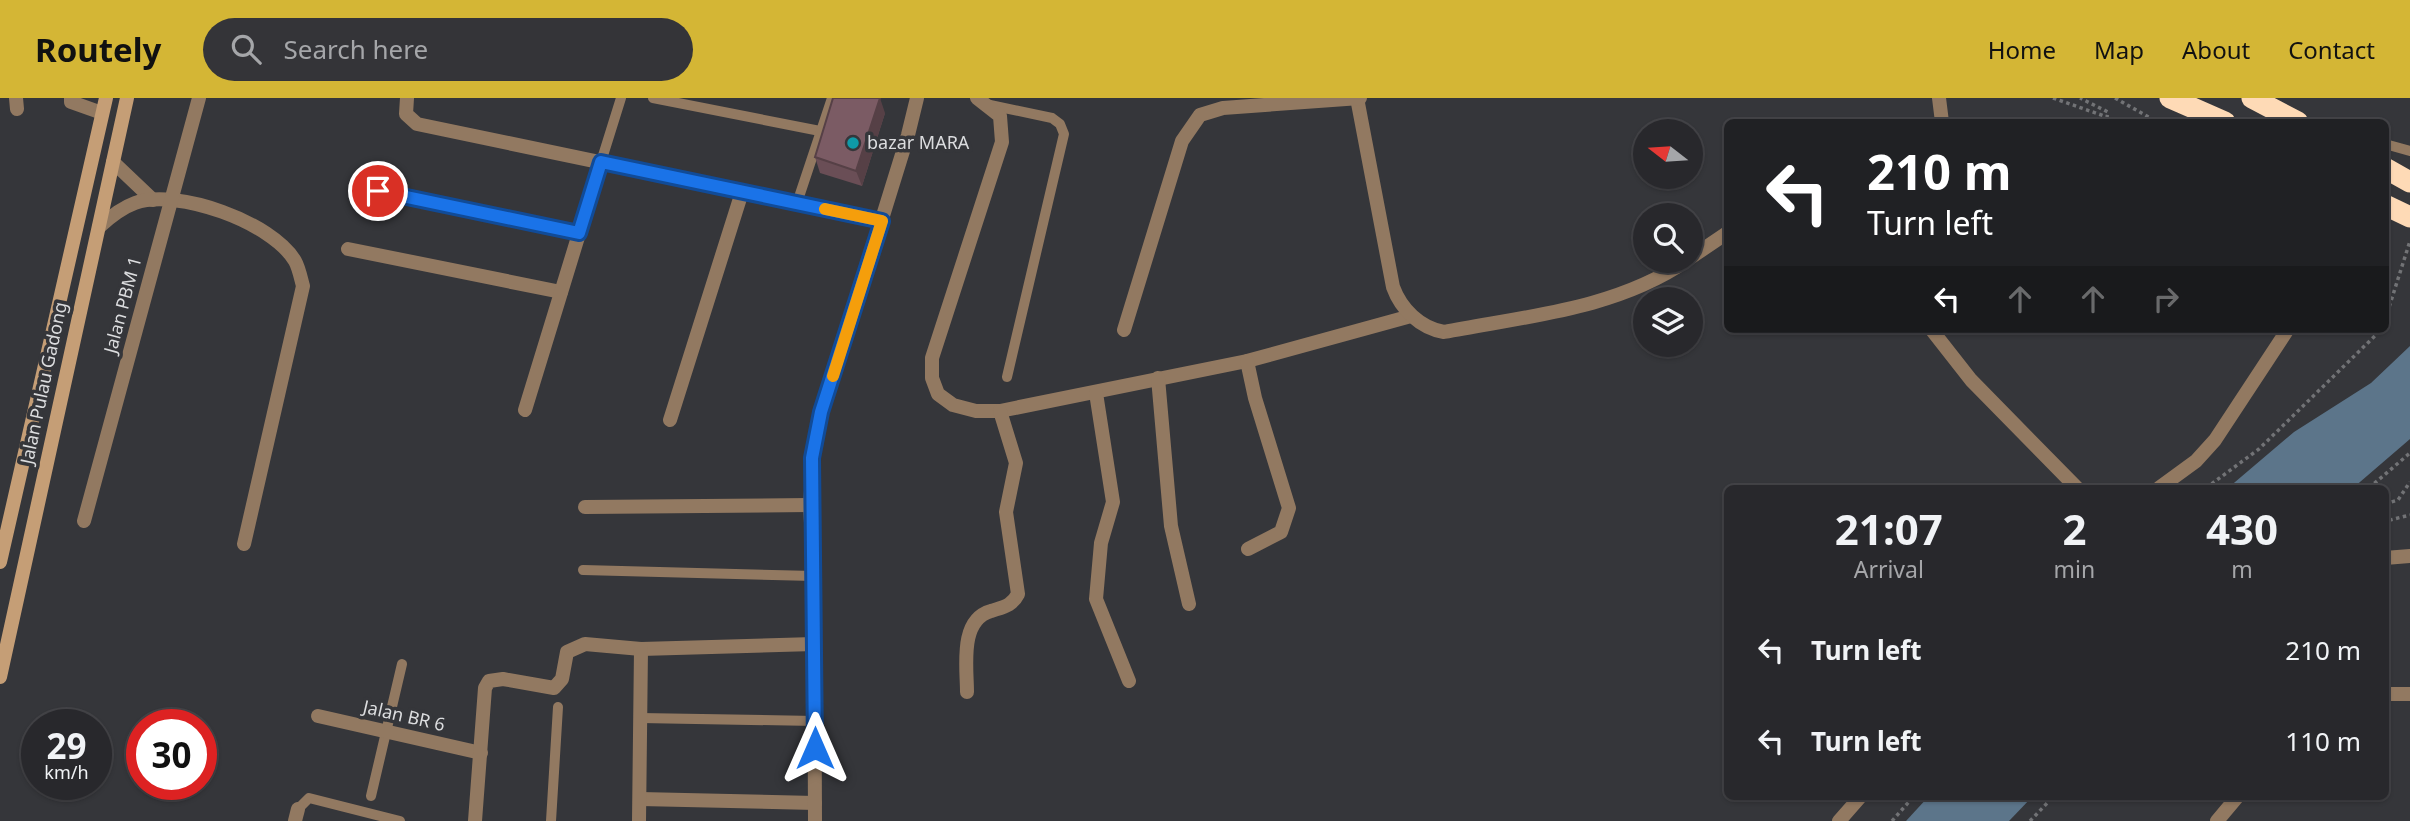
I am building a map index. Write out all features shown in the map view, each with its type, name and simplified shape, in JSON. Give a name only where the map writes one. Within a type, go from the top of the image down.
[{"type":"highway","points":[[2170,98],[2218,119]]},
{"type":"highway","points":[[2252,98],[2292,119]]},
{"type":"highway","points":[[2389,171],[2410,181]]},
{"type":"highway","points":[[2389,207],[2410,217]]},
{"type":"main road","name":"Jalan Pulau Gadong","points":[[0,677],[128,98]]},
{"type":"main road","name":"Jalan Pulau Gadong","points":[[0,562],[104,105]]},
{"type":"street","points":[[71,98],[72,102],[104,105]]},
{"type":"street","name":"Jalan PBM 1","points":[[84,522],[199,98]]},
{"type":"street","points":[[407,98],[406,114],[416,124],[882,221]]},
{"type":"street","points":[[814,821],[814,576],[810,505],[815,435],[882,221],[917,98]]},
{"type":"street","points":[[1124,330],[1182,141],[1200,115],[1223,108],[1358,98],[1398,303],[1411,316],[1444,332],[1597,302],[1640,288],[1665,273]]},
{"type":"street","points":[[1939,98],[1942,119]]},
{"type":"street","points":[[984,102],[1000,116],[1002,142],[932,358],[932,378],[939,394],[953,405],[976,411],[1000,411],[1096,393],[1247,361],[1411,316]]},
{"type":"street","points":[[113,162],[153,200]]},
{"type":"street","points":[[525,410],[601,162]]},
{"type":"street","points":[[670,420],[742,192]]},
{"type":"street","points":[[99,226],[136,202],[171,201],[221,211],[253,224],[274,239],[295,261],[303,286],[244,544]]},
{"type":"street","points":[[1703,249],[1724,235]]},
{"type":"street","points":[[348,249],[561,292]]},
{"type":"street","points":[[1934,333],[1971,380],[2074,485]]},
{"type":"street","points":[[2163,485],[2196,461],[2215,440],[2285,333]]},
{"type":"street","points":[[1247,361],[1255,398],[1289,508],[1281,532],[1248,550]]},
{"type":"street","points":[[1158,378],[1171,526],[1189,604]]},
{"type":"street","points":[[1096,393],[1113,502],[1101,543],[1096,599],[1129,681]]},
{"type":"street","points":[[967,692],[967,646],[972,626],[981,615],[1009,606],[1018,594],[1006,512],[1016,463],[1000,411]]},
{"type":"street","points":[[586,507],[810,505]]},
{"type":"street","points":[[2389,558],[2410,556]]},
{"type":"street","points":[[475,821],[485,688],[489,681],[503,679],[554,688],[562,679],[564,659],[571,648],[601,644],[641,649],[814,644]]},
{"type":"street","points":[[639,821],[641,649]]},
{"type":"street","points":[[2389,694],[2410,694]]},
{"type":"street","name":"Jalan BR 6","points":[[318,716],[481,753]]},
{"type":"street","points":[[639,799],[815,803]]},
{"type":"street","points":[[1839,821],[1857,800]]},
{"type":"street","points":[[2217,821],[2235,800]]},
{"type":"lane","points":[[601,162],[621,98]]},
{"type":"lane","points":[[653,98],[820,131]]},
{"type":"lane","points":[[797,203],[832,98]]},
{"type":"lane","points":[[984,102],[1052,118],[1060,124],[1064,134],[1007,377]]},
{"type":"lane","points":[[2389,145],[2410,151]]},
{"type":"lane","points":[[378,191],[579,233]]},
{"type":"lane","points":[[583,570],[814,576]]},
{"type":"lane","points":[[371,796],[402,664]]},
{"type":"lane","points":[[551,821],[558,707]]},
{"type":"lane","points":[[640,718],[815,721]]},
{"type":"lane","points":[[297,815],[309,798],[400,821]]},
{"type":"path","points":[[2053,98],[2106,117],[2108,113],[2080,98]]},
{"type":"path","points":[[2115,98],[2152,119]]},
{"type":"path","points":[[2389,307],[2410,241]]},
{"type":"path","points":[[2210,485],[2259,449],[2378,333]]},
{"type":"path","points":[[2373,485],[2410,453]]},
{"type":"path","points":[[2389,503],[2398,500],[2410,482]]},
{"type":"path","points":[[2389,519],[2410,515]]},
{"type":"path","points":[[1892,821],[1910,800]]},
{"type":"path","points":[[2030,821],[2050,800]]},
{"type":"water","points":[[2410,346],[2410,439],[2356,485],[2232,485],[2294,432],[2371,383]]},
{"type":"water","points":[[1925,800],[2029,800],[2009,821],[1906,821]]},
{"type":"building","name":"bazar MARA","points":[[833,98],[880,98],[856,171],[815,157]]},
{"type":"slow traffic","points":[[825,209],[882,221],[833,376]]},
{"type":"place","name":"bazar MARA","points":[[853,143]]},
{"type":"route","points":[[378,191],[579,233],[601,162],[882,221],[821,412],[812,458],[810,505],[814,576],[815,748]]}]
